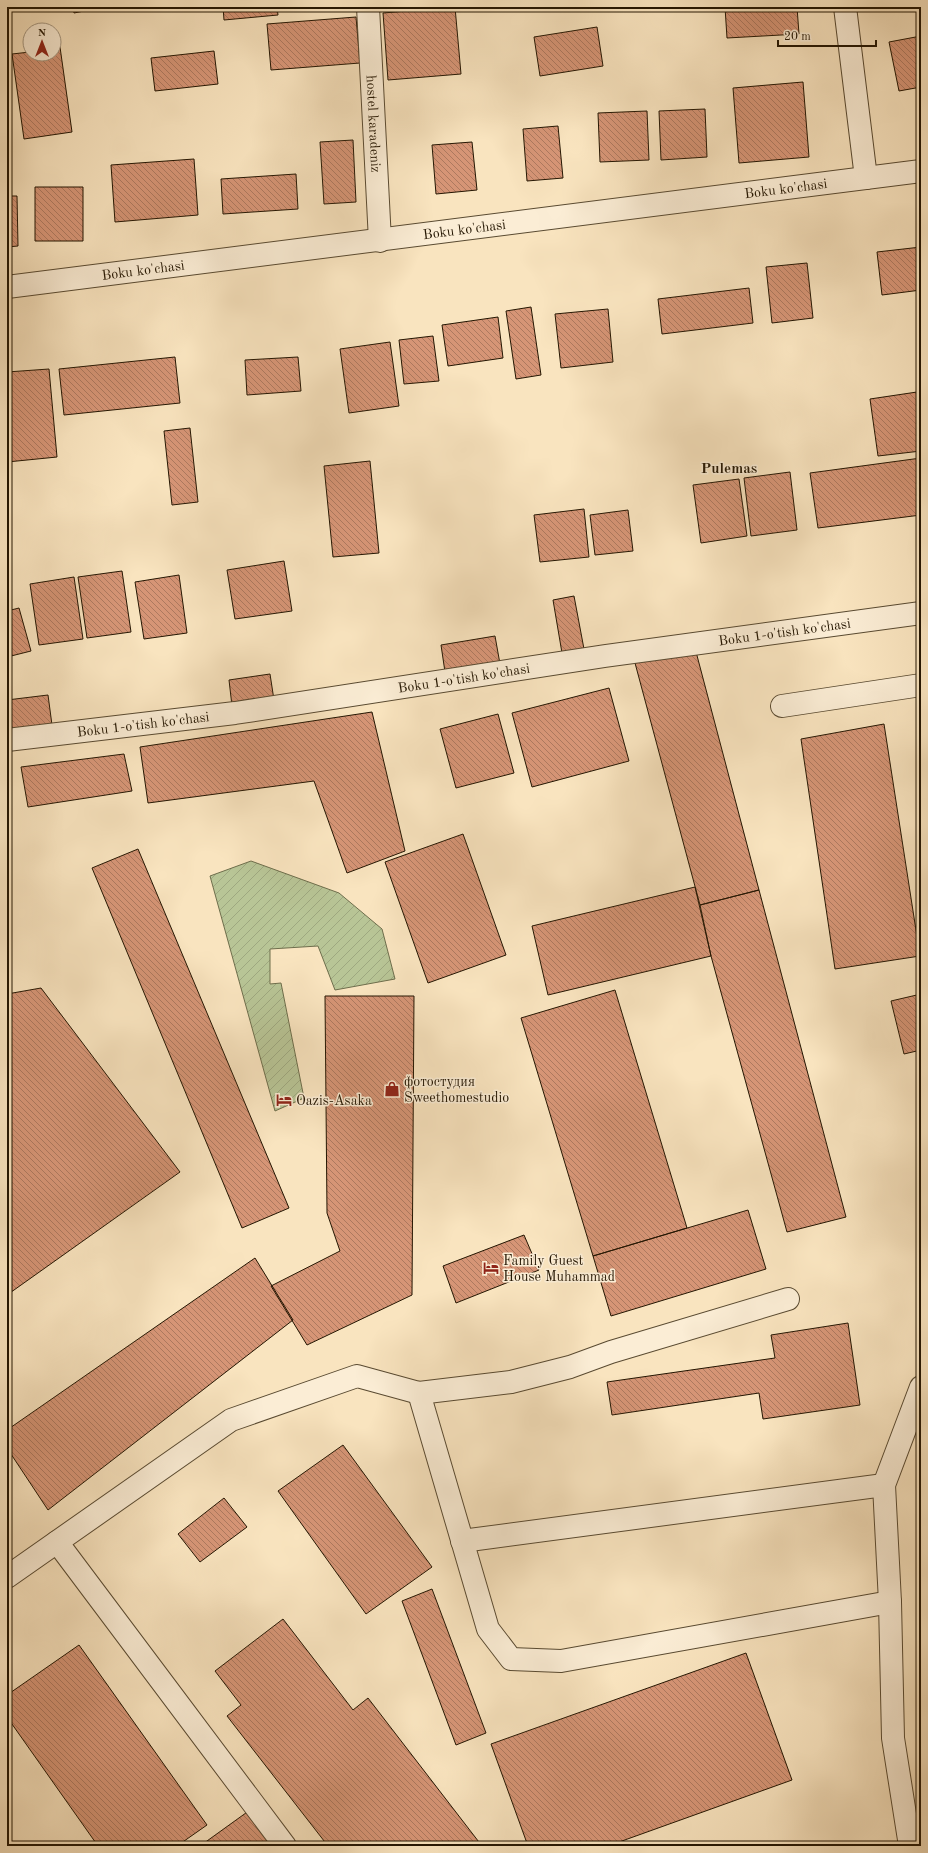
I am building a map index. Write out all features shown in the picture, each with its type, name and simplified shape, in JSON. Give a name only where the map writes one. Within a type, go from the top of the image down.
[{"type":"street","name":"hostel karadeniz","points":[[368,7],[380,241]]},
{"type":"street","points":[[845,7],[866,178]]},
{"type":"street","name":"Boku ko'chasi","points":[[7,287],[380,241],[921,171]]},
{"type":"street","name":"Boku 1-o'tish ko'chasi","points":[[7,740],[235,713],[605,656],[921,613]]},
{"type":"street","points":[[782,706],[921,685]]},
{"type":"street","points":[[7,1576],[231,1420],[357,1376],[418,1393],[511,1382],[570,1367],[610,1352],[788,1298]]},
{"type":"street","points":[[910,1846],[893,1738],[890,1602],[884,1485],[921,1387]]},
{"type":"street","points":[[418,1393],[488,1629],[511,1659],[561,1661],[890,1602]]},
{"type":"street","points":[[462,1541],[884,1485]]},
{"type":"street","points":[[57,1542],[285,1846]]},
{"type":"green space","points":[[251,861],[339,893],[382,929],[395,979],[335,990],[318,946],[270,949],[270,984],[281,983],[304,1098],[275,1111],[210,876]]},
{"type":"building","points":[[7,7],[10,45],[7,45]]},
{"type":"building","points":[[73,7],[104,7],[74,13]]},
{"type":"building","points":[[223,7],[277,7],[278,15],[224,20]]},
{"type":"building","points":[[455,7],[461,74],[388,80],[383,13]]},
{"type":"building","points":[[725,7],[797,7],[799,34],[727,38]]},
{"type":"building","points":[[356,17],[360,63],[271,70],[267,24]]},
{"type":"building","points":[[597,27],[603,66],[540,76],[534,37]]},
{"type":"building","points":[[921,36],[921,87],[899,91],[889,42]]},
{"type":"building","points":[[214,51],[218,84],[155,91],[151,58]]},
{"type":"building","points":[[22,53],[22,62],[62,61],[72,132],[24,139],[12,54]]},
{"type":"building","points":[[803,82],[809,157],[739,163],[733,88]]},
{"type":"building","points":[[705,109],[707,157],[661,160],[659,111]]},
{"type":"building","points":[[647,111],[649,160],[600,162],[598,113]]},
{"type":"building","points":[[558,126],[563,178],[527,181],[523,129]]},
{"type":"building","points":[[353,140],[356,202],[324,204],[320,142]]},
{"type":"building","points":[[472,142],[477,190],[436,194],[432,145]]},
{"type":"building","points":[[194,159],[198,215],[115,222],[111,165]]},
{"type":"building","points":[[296,174],[298,209],[223,214],[221,179]]},
{"type":"building","points":[[35,187],[83,187],[83,241],[35,241]]},
{"type":"building","points":[[7,196],[17,196],[18,246],[7,247]]},
{"type":"building","points":[[921,247],[921,290],[882,295],[877,252]]},
{"type":"building","points":[[807,263],[813,318],[772,323],[766,267]]},
{"type":"building","points":[[749,288],[753,323],[662,334],[658,299]]},
{"type":"building","points":[[531,307],[541,375],[516,379],[506,311]]},
{"type":"building","points":[[608,309],[613,362],[561,368],[555,314]]},
{"type":"building","points":[[498,317],[503,358],[448,366],[442,325]]},
{"type":"building","points":[[433,336],[439,381],[404,384],[399,340]]},
{"type":"building","points":[[390,342],[399,406],[349,413],[340,349]]},
{"type":"building","points":[[175,357],[180,403],[64,415],[59,369]]},
{"type":"building","points":[[298,357],[301,391],[247,395],[245,360]]},
{"type":"building","points":[[49,369],[57,457],[7,462],[7,372]]},
{"type":"building","points":[[917,392],[921,425],[921,451],[878,456],[870,399]]},
{"type":"building","points":[[190,428],[198,502],[172,505],[164,431]]},
{"type":"building","points":[[921,458],[921,515],[818,528],[810,473]]},
{"type":"building","points":[[370,461],[379,553],[333,557],[324,466]]},
{"type":"building","points":[[790,472],[797,530],[751,536],[744,478]]},
{"type":"building","points":[[739,479],[747,536],[701,543],[693,485]]},
{"type":"building","points":[[584,509],[589,557],[540,562],[534,515]]},
{"type":"building","points":[[628,510],[633,551],[595,555],[590,515]]},
{"type":"building","points":[[284,561],[292,611],[235,619],[227,570]]},
{"type":"building","points":[[122,571],[131,632],[87,638],[78,577]]},
{"type":"building","points":[[179,575],[187,633],[144,639],[135,582]]},
{"type":"building","points":[[74,577],[83,639],[39,645],[30,584]]},
{"type":"building","points":[[574,596],[584,649],[562,653],[553,600]]},
{"type":"building","points":[[19,608],[31,651],[7,657],[7,611]]},
{"type":"building","points":[[495,636],[500,664],[445,672],[441,645]]},
{"type":"building","points":[[695,648],[759,890],[700,905],[635,663]]},
{"type":"building","points":[[270,674],[274,700],[232,706],[229,680]]},
{"type":"building","points":[[609,688],[629,761],[532,787],[512,713]]},
{"type":"building","points":[[48,695],[52,725],[7,730],[7,700]]},
{"type":"building","points":[[372,712],[405,851],[347,873],[314,781],[148,803],[140,747]]},
{"type":"building","points":[[498,714],[514,773],[456,788],[440,729]]},
{"type":"building","points":[[884,724],[920,956],[835,969],[801,739]]},
{"type":"building","points":[[124,754],[132,791],[28,807],[21,767]]},
{"type":"building","points":[[463,834],[506,955],[428,983],[385,862]]},
{"type":"building","points":[[138,849],[289,1208],[242,1228],[92,868]]},
{"type":"building","points":[[695,887],[711,956],[548,995],[532,926]]},
{"type":"building","points":[[759,890],[846,1217],[787,1232],[711,956],[700,905]]},
{"type":"building","points":[[41,988],[180,1172],[7,1295],[7,994]]},
{"type":"building","points":[[615,990],[687,1228],[593,1256],[521,1018]]},
{"type":"building","points":[[921,994],[921,1050],[904,1054],[891,1001]]},
{"type":"building","points":[[325,996],[414,996],[412,1295],[307,1345],[271,1286],[340,1251],[327,1213]]},
{"type":"building","points":[[748,1210],[766,1269],[611,1316],[593,1256]]},
{"type":"building","name":"Family Guest House Muhammad","points":[[524,1235],[539,1270],[456,1303],[443,1266]]},
{"type":"building","points":[[255,1258],[293,1320],[48,1510],[7,1448],[7,1430]]},
{"type":"building","points":[[848,1323],[860,1405],[763,1419],[759,1393],[612,1415],[607,1382],[775,1358],[771,1335]]},
{"type":"building","points":[[343,1445],[432,1567],[366,1614],[278,1491]]},
{"type":"building","points":[[224,1498],[247,1527],[200,1562],[178,1534]]},
{"type":"building","points":[[7,1520],[11,1525],[7,1528]]},
{"type":"building","points":[[432,1589],[486,1733],[456,1745],[402,1601]]},
{"type":"building","points":[[283,1619],[353,1710],[368,1698],[482,1846],[328,1846],[227,1716],[241,1705],[215,1671]]},
{"type":"building","points":[[79,1645],[207,1825],[177,1846],[98,1846],[7,1717],[7,1695]]},
{"type":"building","points":[[746,1653],[792,1780],[608,1846],[528,1846],[491,1744]]},
{"type":"building","points":[[250,1810],[276,1846],[200,1846]]},
{"type":"place","name":"фотостудия Sweethomestudio","points":[[392,1089]]},
{"type":"place","name":"Oazis-Asaka","points":[[284,1100]]},
{"type":"place","name":"Family Guest House Muhammad","points":[[491,1268]]},
{"type":"district","name":"Pulemas","points":[[729,468]]}]
